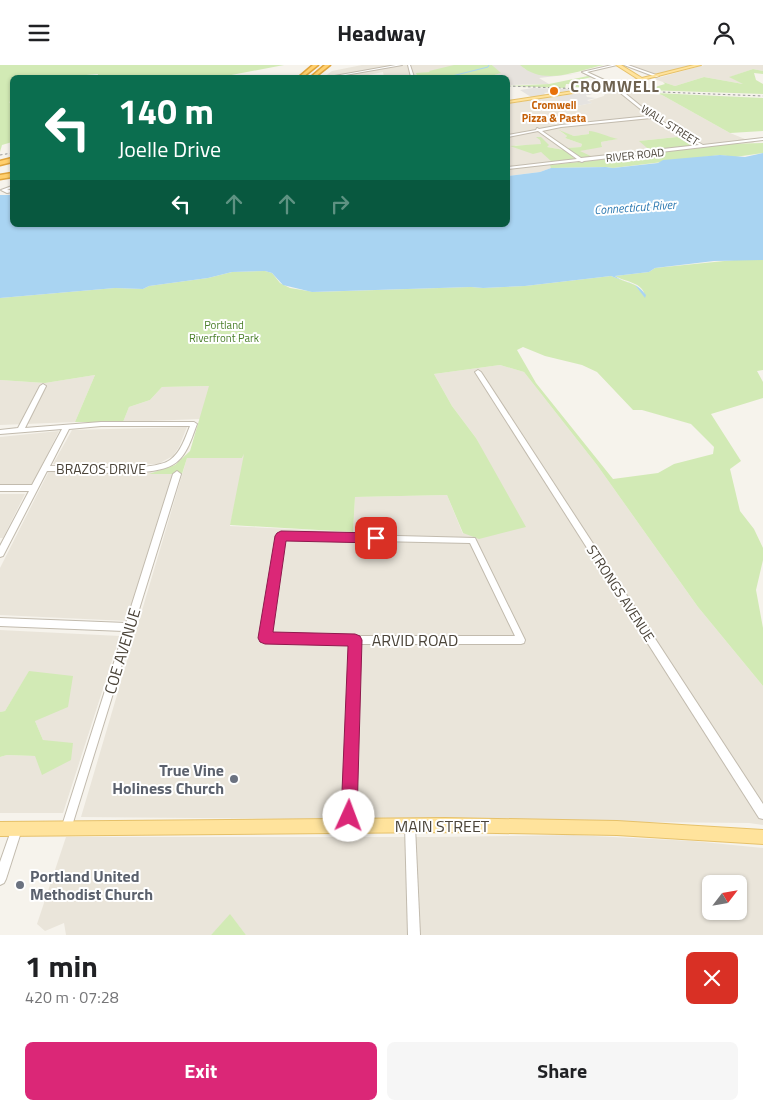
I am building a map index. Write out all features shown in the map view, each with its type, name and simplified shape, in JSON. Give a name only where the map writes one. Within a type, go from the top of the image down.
[{"type":"highway","points":[[304,75],[316,65]]},
{"type":"highway","points":[[316,75],[328,65]]},
{"type":"main road","points":[[617,65],[643,79]]},
{"type":"main road","points":[[510,102],[613,86],[699,65]]},
{"type":"main road","name":"MAIN STREET","points":[[0,829],[410,826],[617,828],[763,837]]},
{"type":"street","points":[[342,75],[400,65]]},
{"type":"street","name":"WALL STREET","points":[[617,65],[584,72],[613,86],[652,117],[703,146]]},
{"type":"street","points":[[625,65],[657,76]]},
{"type":"street","points":[[510,136],[537,129],[652,117]]},
{"type":"street","points":[[537,129],[582,161]]},
{"type":"street","name":"RIVER ROAD","points":[[510,168],[763,139]]},
{"type":"street","name":"STRONGS AVENUE","points":[[478,372],[763,813]]},
{"type":"street","points":[[20,431],[43,387]]},
{"type":"street","name":"BRAZOS DRIVE","points":[[45,468],[144,469],[170,464],[184,448],[194,424],[67,426]]},
{"type":"street","points":[[0,432],[67,426]]},
{"type":"street","points":[[0,554],[3,542],[67,426]]},
{"type":"street","name":"COE AVENUE","points":[[66,829],[176,474]]},
{"type":"street","points":[[0,489],[34,488]]},
{"type":"street","name":"ARVID ROAD","points":[[281,536],[472,540],[521,639],[355,640],[265,638],[281,536]]},
{"type":"street","points":[[0,622],[130,627]]},
{"type":"street","name":"ARVID ROAD","points":[[348,827],[355,640]]},
{"type":"street","points":[[410,826],[414,935]]},
{"type":"street","points":[[0,879],[17,829]]},
{"type":"shaded area","points":[[362,65],[454,65],[416,75],[384,75],[383,72],[368,75],[327,75],[332,71]]},
{"type":"shaded area","points":[[492,65],[521,65],[525,69],[549,76],[582,73],[539,78],[549,84],[510,85],[510,75],[494,75],[500,73]]},
{"type":"shaded area","points":[[627,65],[691,65],[657,75]]},
{"type":"shaded area","points":[[704,65],[763,65],[763,71],[753,69],[730,77],[743,84],[704,77],[675,86],[654,79]]},
{"type":"shaded area","points":[[533,88],[572,90],[555,93],[558,92],[550,90],[551,92],[544,93],[546,95],[531,97],[520,90]]},
{"type":"shaded area","points":[[606,91],[662,95],[730,133],[755,143],[724,144],[697,148],[676,137],[640,141],[654,153],[551,165],[551,168],[540,172],[510,176],[510,104],[554,96],[572,107],[592,103],[588,101],[604,96]],"holes":[[[560,131],[574,136],[590,134],[617,139],[601,142],[602,146],[579,151],[567,148],[581,147],[582,144],[565,138],[567,136]],[[540,140],[546,147],[564,150],[544,156],[547,155],[541,152],[527,151],[514,145],[538,145],[542,144]]]},
{"type":"shaded area","points":[[586,92],[592,95],[586,95],[587,97],[596,98],[587,100],[592,103],[572,107],[554,97]]},
{"type":"shaded area","points":[[500,365],[524,372],[597,465],[698,607],[763,686],[763,825],[749,823],[81,817],[187,458],[242,458],[244,453],[245,456],[230,526],[353,532],[355,497],[447,495],[463,534],[487,461],[476,438],[452,406],[434,374]]},
{"type":"shaded area","points":[[95,375],[75,422],[0,425],[0,380],[45,383]]},
{"type":"shaded area","points":[[210,386],[200,419],[123,422],[129,407],[150,400],[162,387]]},
{"type":"shaded area","points":[[187,427],[173,456],[158,464],[53,464],[72,430]]},
{"type":"shaded area","points":[[59,431],[32,485],[0,485],[0,437]]},
{"type":"shaded area","points":[[161,471],[151,473],[173,474],[127,621],[0,615],[0,568],[48,473]]},
{"type":"shaded area","points":[[0,494],[25,494],[3,538],[0,538]]},
{"type":"shaded area","points":[[0,630],[120,636],[63,813],[0,813],[0,757],[7,755],[35,756],[43,740],[35,721],[29,672],[5,711],[0,712]]},
{"type":"shaded area","points":[[573,835],[693,841],[763,848],[763,935],[246,935],[230,915],[211,935],[66,935],[64,923],[45,931],[37,924],[66,837]]},
{"type":"green space","points":[[0,65],[284,65],[232,75],[10,75],[10,143],[2,145],[0,152]]},
{"type":"green space","points":[[454,65],[492,65],[501,73],[494,75],[416,75],[416,73]]},
{"type":"green space","points":[[520,65],[604,65],[573,73],[551,76],[529,72]]},
{"type":"green space","points":[[753,69],[763,71],[763,74],[754,73],[756,80],[763,84],[763,94],[645,90],[665,84],[663,82],[675,86],[704,77],[743,84],[729,77]]},
{"type":"green space","points":[[588,76],[592,77],[574,81],[580,84],[608,85],[589,88],[575,87],[577,84],[566,84],[565,88],[510,86],[549,84]]},
{"type":"green space","points":[[655,93],[763,98],[763,131],[730,133],[662,95]]},
{"type":"green space","points":[[559,130],[574,136],[589,134],[589,131],[592,131],[618,139],[601,142],[602,147],[580,151],[595,158],[583,160],[566,148],[581,147],[582,144],[565,138],[567,136]]},
{"type":"green space","points":[[536,137],[541,137],[549,145],[547,147],[564,150],[575,159],[559,162],[551,161],[541,152],[533,154],[510,146],[541,144],[540,140]]},
{"type":"green space","points":[[677,137],[697,148],[724,144],[763,143],[763,153],[735,157],[720,155],[613,168],[551,168],[550,165],[607,159],[621,162],[645,160],[643,155],[653,153],[639,141]]},
{"type":"green space","name":"Portland Riverfront Park","points":[[744,259],[763,260],[763,370],[757,371],[763,382],[763,398],[711,414],[741,461],[730,469],[740,511],[754,529],[763,548],[763,560],[756,590],[763,628],[763,686],[698,607],[597,465],[524,372],[500,365],[434,374],[452,406],[476,438],[526,527],[479,539],[463,533],[447,495],[355,497],[353,532],[230,525],[244,454],[242,458],[187,458],[182,474],[149,474],[175,465],[190,451],[209,386],[162,387],[150,400],[129,407],[123,422],[75,422],[95,375],[45,383],[0,380],[0,298],[115,288],[143,289],[149,286],[208,278],[232,272],[265,271],[272,273],[280,283],[290,288],[314,292],[525,286],[611,276],[635,285],[645,297],[644,292],[638,285],[615,276],[649,272],[655,268]],"holes":[[[523,347],[545,356],[582,365],[597,372],[633,410],[642,410],[691,424],[714,447],[713,454],[674,464],[658,473],[613,479],[536,383],[517,350]]]},
{"type":"green space","points":[[29,671],[73,676],[68,707],[35,721],[43,740],[73,743],[71,760],[42,775],[35,756],[7,755],[0,757],[0,712],[5,711]]},
{"type":"green space","points":[[230,914],[246,935],[211,935]]},
{"type":"water","name":"Connecticut River","points":[[763,153],[763,260],[714,261],[655,268],[649,272],[615,276],[623,281],[611,276],[525,286],[312,292],[283,285],[272,273],[265,271],[232,272],[208,278],[149,286],[143,289],[115,288],[0,298],[0,195],[10,195],[10,227],[510,227],[510,176],[540,172],[551,168],[613,168],[658,163],[663,160],[720,155],[745,157]]},
{"type":"water","points":[[635,285],[646,295],[645,298]]},
{"type":"waterway","points":[[456,75],[488,67],[489,65]]},
{"type":"railway","points":[[510,86],[763,96]]},
{"type":"railway","points":[[0,155],[10,153]]},
{"type":"place","name":"Cromwell Pizza & Pasta","points":[[554,91]]},
{"type":"place","name":"True Vine Holiness Church","points":[[234,779]]},
{"type":"place","name":"Portland United Methodist Church","points":[[20,885]]},
{"type":"district","name":"CROMWELL","points":[[615,86]]},
{"type":"route","points":[[349,816],[355,640],[265,638],[281,536],[376,538]]}]
